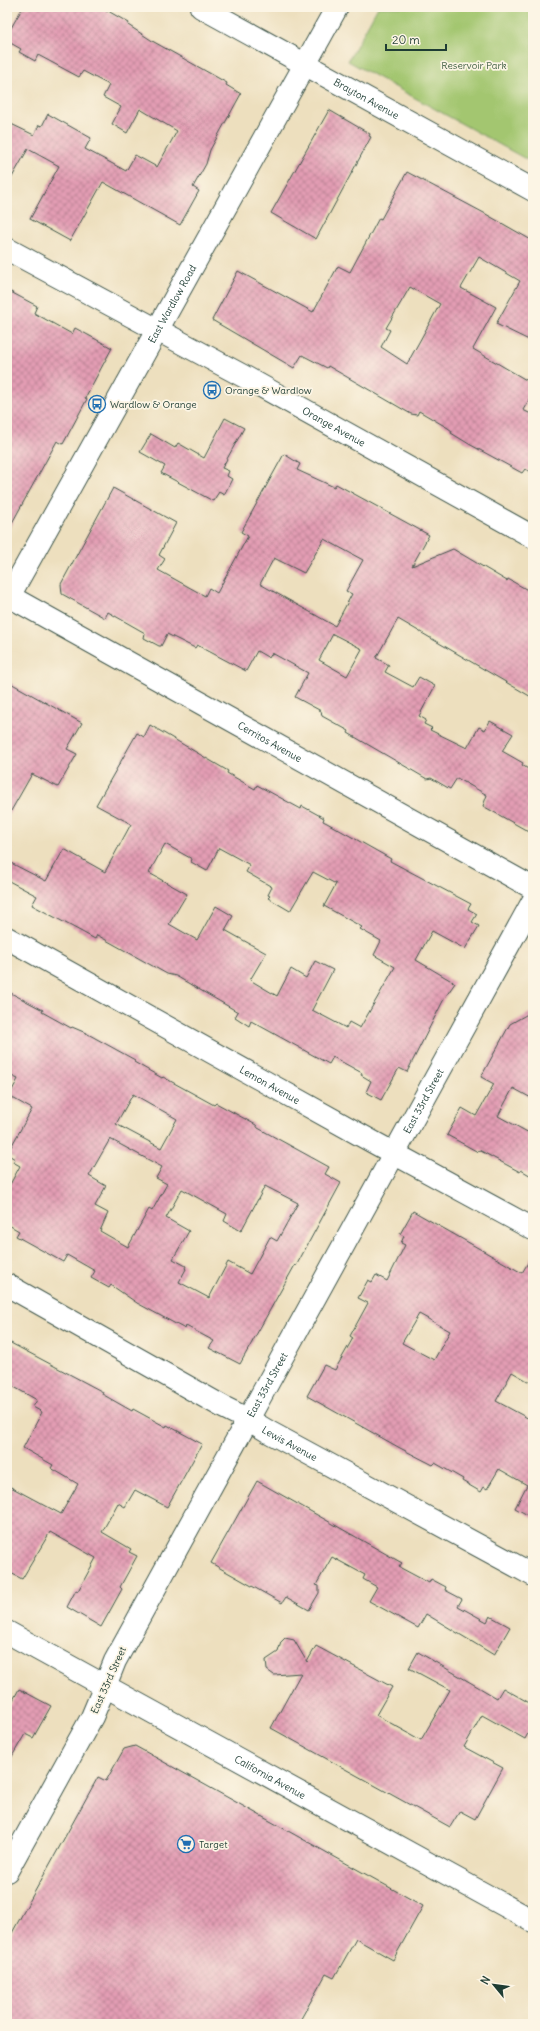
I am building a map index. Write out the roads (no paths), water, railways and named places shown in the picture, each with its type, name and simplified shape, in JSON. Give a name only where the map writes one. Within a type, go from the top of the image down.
[{"type":"street","name":"Brayton Avenue","points":[[201,7],[533,190]]},
{"type":"street","name":"East Wardlow Road","points":[[8,597],[337,7]]},
{"type":"street","name":"Orange Avenue","points":[[7,249],[245,377],[533,537]]},
{"type":"street","name":"Cerritos Avenue","points":[[8,597],[533,888]]},
{"type":"street","name":"East 33rd Street","points":[[7,1871],[92,1717],[115,1660],[249,1420],[533,901]]},
{"type":"street","name":"Lemon Avenue","points":[[7,938],[533,1229]]},
{"type":"street","name":"Lewis Avenue","points":[[7,1285],[225,1408],[533,1576]]},
{"type":"street","name":"California Avenue","points":[[7,1632],[533,1921]]},
{"type":"place","name":"Orange & Wardlow","points":[[212,390]]},
{"type":"place","name":"Wardlow & Orange","points":[[97,404]]},
{"type":"place","name":"Target","points":[[186,1844]]},
{"type":"park label","name":"Reservoir Park","points":[[474,65]]}]
